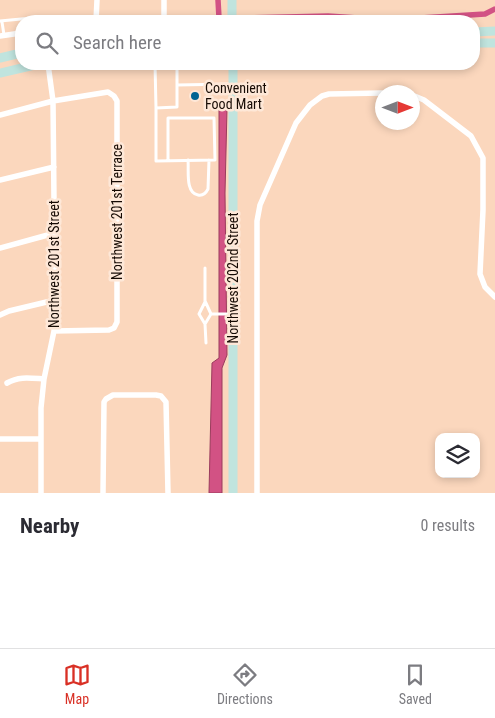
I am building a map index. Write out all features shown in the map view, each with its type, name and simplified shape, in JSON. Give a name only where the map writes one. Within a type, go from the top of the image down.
[{"type":"street","points":[[96,0],[96,15]]},
{"type":"street","points":[[164,0],[164,15]]},
{"type":"street","points":[[232,0],[232,15]]},
{"type":"street","points":[[480,32],[495,31]]},
{"type":"street","points":[[2,35],[15,34]]},
{"type":"street","points":[[480,44],[495,43]]},
{"type":"street","points":[[0,58],[15,54]]},
{"type":"street","points":[[0,73],[15,70]]},
{"type":"street","name":"Northwest 201st Street","points":[[41,493],[44,379],[54,331],[55,300],[53,101],[49,70]]},
{"type":"street","name":"Northwest 202nd Street","points":[[233,70],[230,314],[233,493]]},
{"type":"street","name":"Northwest 201st Terrace","points":[[53,101],[108,92],[117,101],[117,322],[114,328],[109,330],[54,331]]},
{"type":"street","points":[[257,493],[257,221],[260,205],[296,123],[310,104],[329,94],[375,93]]},
{"type":"street","points":[[420,98],[471,136],[483,158],[480,274],[485,287],[495,297]]},
{"type":"street","points":[[0,115],[53,101]]},
{"type":"street","points":[[0,180],[54,166]]},
{"type":"street","points":[[0,248],[55,232]]},
{"type":"street","points":[[0,315],[9,310],[55,300]]},
{"type":"street","points":[[7,383],[15,378],[44,379]]},
{"type":"street","points":[[103,493],[104,410],[106,399],[113,395],[156,395],[164,398],[167,407],[168,493]]},
{"type":"street","points":[[0,439],[41,439]]},
{"type":"lane","points":[[2,35],[1,22],[15,20]]},
{"type":"lane","points":[[155,70],[156,161],[168,161],[188,160],[215,160],[214,118],[168,118],[168,161]]},
{"type":"lane","points":[[156,108],[177,107],[177,70]]},
{"type":"lane","points":[[177,85],[233,84]]},
{"type":"lane","points":[[188,160],[190,190],[195,194],[201,195],[208,189],[209,160]]},
{"type":"lane","points":[[205,268],[205,301],[211,314]]},
{"type":"lane","points":[[205,301],[199,314],[205,324],[206,343]]},
{"type":"lane","points":[[211,314],[230,314]]},
{"type":"lane","points":[[205,324],[211,314]]},
{"type":"shaded area","points":[[222,107],[227,109],[225,193],[227,355],[222,368],[222,493],[209,493],[212,363],[219,358],[219,109]]},
{"type":"waterway","points":[[218,0],[219,15]]},
{"type":"waterway","points":[[469,15],[485,14],[495,9]]},
{"type":"place","name":"Convenient Food Mart","points":[[195,96]]}]
